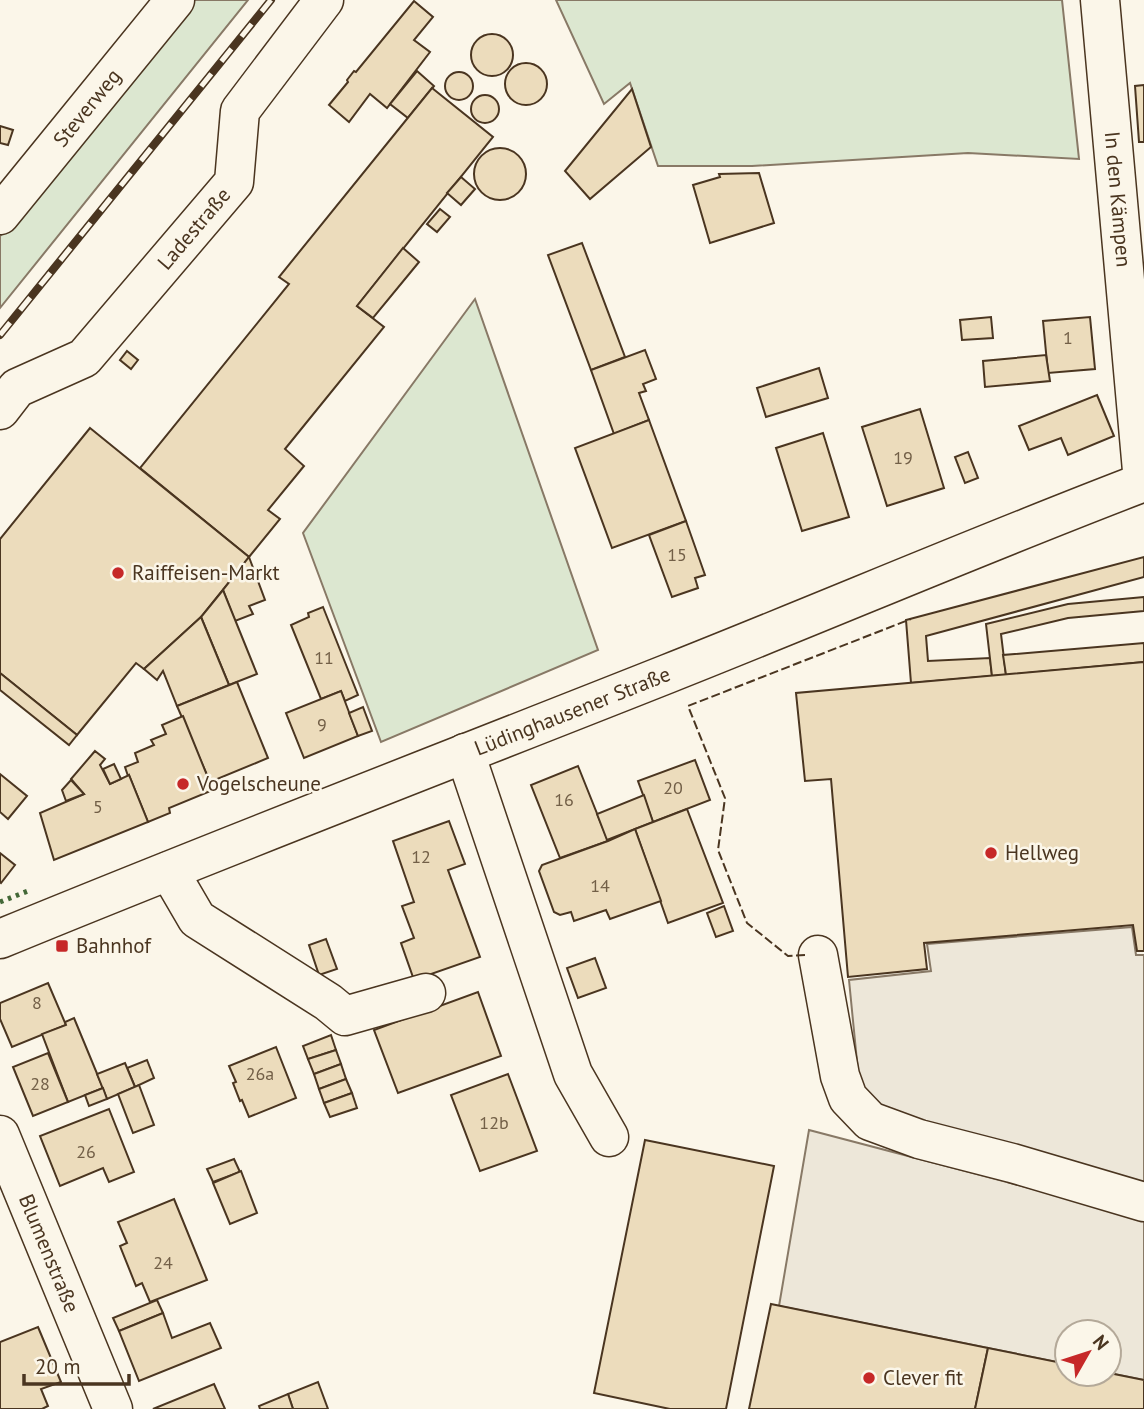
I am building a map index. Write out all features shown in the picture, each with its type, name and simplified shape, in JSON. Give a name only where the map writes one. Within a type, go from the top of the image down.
[{"type":"street","name":"Steverweg","points":[[0,215],[175,0]]},
{"type":"street","name":"Ladestraße","points":[[0,410],[17,388],[84,358],[234,182],[240,111],[324,0]]},
{"type":"street","name":"In den Kämpen","points":[[1100,0],[1144,482]]},
{"type":"street","name":"Lüdinghausener Straße","points":[[0,939],[1144,482]]},
{"type":"street","points":[[465,753],[573,1074],[609,1137]]},
{"type":"street","points":[[169,871],[197,919],[328,1002],[345,1016],[426,993]]},
{"type":"street","points":[[818,954],[839,1076],[848,1098],[870,1121],[919,1139],[1144,1202]]},
{"type":"street","name":"Blumenstraße","points":[[0,1135],[113,1409]]},
{"type":"green space","points":[[191,0],[248,0],[0,308],[0,236]]},
{"type":"green space","points":[[556,0],[1062,0],[1079,159],[968,153],[752,166],[658,166],[630,83],[604,104]]},
{"type":"green space","points":[[475,299],[598,650],[381,742],[303,533]]},
{"type":"shaded area","points":[[1132,927],[1136,955],[1144,955],[1144,1183],[880,1111],[860,1092],[849,980],[931,971],[927,944]]},
{"type":"shaded area","points":[[809,1130],[1144,1218],[1144,1380],[1123,1376],[1123,1318],[1053,1318],[1053,1361],[779,1306]]},
{"type":"building","points":[[414,1],[433,17],[414,40],[430,52],[387,108],[370,94],[349,122],[329,105],[354,71],[356,72]]},
{"type":"building","points":[[492,34],[507,40],[513,55],[507,70],[492,76],[477,70],[471,55],[477,40]]},
{"type":"building","points":[[526,63],[541,69],[547,84],[541,99],[526,105],[511,99],[505,84],[511,69]]},
{"type":"building","points":[[417,71],[434,86],[408,118],[390,104]]},
{"type":"building","points":[[459,72],[469,76],[473,86],[469,96],[459,100],[449,96],[445,86],[449,76]]},
{"type":"building","points":[[1144,85],[1144,142],[1139,142],[1135,86]]},
{"type":"building","points":[[432,88],[493,137],[357,306],[384,327],[285,449],[304,466],[268,510],[280,519],[249,557],[140,468],[289,284],[279,277]]},
{"type":"building","points":[[632,89],[651,147],[590,199],[565,171]]},
{"type":"building","points":[[485,95],[495,99],[499,109],[495,119],[485,123],[475,119],[471,109],[475,99]]},
{"type":"building","points":[[0,126],[13,130],[8,145],[0,143]]},
{"type":"building","points":[[500,148],[510,150],[518,156],[524,164],[524,184],[518,192],[510,198],[500,200],[490,198],[482,192],[476,184],[474,174],[476,164],[482,156],[490,150]]},
{"type":"building","points":[[759,173],[774,223],[710,243],[693,185],[720,177],[719,174]]},
{"type":"building","points":[[461,177],[475,189],[461,205],[447,193]]},
{"type":"building","points":[[440,209],[450,217],[437,232],[427,224]]},
{"type":"building","points":[[582,243],[625,357],[591,370],[548,255]]},
{"type":"building","points":[[403,248],[419,262],[373,318],[357,306]]},
{"type":"building","points":[[991,317],[993,338],[962,340],[960,320]]},
{"type":"building","points":[[1090,317],[1095,369],[1048,373],[1043,321]]},
{"type":"building","points":[[645,350],[656,379],[643,384],[646,391],[639,393],[649,420],[614,434],[591,370]]},
{"type":"building","points":[[127,351],[138,360],[131,369],[120,360]]},
{"type":"building","points":[[1046,355],[1050,381],[985,387],[983,361]]},
{"type":"building","points":[[819,368],[828,398],[766,417],[757,388]]},
{"type":"building","points":[[1097,395],[1114,436],[1068,455],[1061,438],[1029,450],[1019,426]]},
{"type":"building","points":[[920,409],[944,488],[887,506],[862,427]]},
{"type":"building","points":[[649,420],[686,521],[612,548],[575,448]]},
{"type":"building","name":"Raiffeisen-Markt","points":[[90,428],[249,557],[201,617],[144,669],[136,663],[77,735],[0,673],[0,539]]},
{"type":"building","points":[[823,433],[849,517],[802,531],[776,448]]},
{"type":"building","points":[[968,452],[978,478],[965,483],[955,457]]},
{"type":"building","points":[[686,521],[705,575],[695,578],[698,588],[672,597],[649,535]]},
{"type":"building","points":[[249,557],[265,600],[249,606],[253,614],[235,621],[223,590]]},
{"type":"building","points":[[1144,557],[1144,577],[926,636],[928,661],[990,658],[992,676],[911,683],[906,620]]},
{"type":"building","points":[[223,590],[257,674],[229,685],[201,617]]},
{"type":"building","points":[[1144,597],[1144,611],[1068,618],[1001,634],[1006,675],[992,676],[986,624],[1068,604]]},
{"type":"building","points":[[323,607],[358,695],[345,701],[341,691],[321,699],[291,625],[309,617],[308,613]]},
{"type":"building","points":[[201,617],[229,685],[177,706],[163,671],[157,680],[144,669]]},
{"type":"building","points":[[1144,643],[1144,662],[1006,675],[1003,655]]},
{"type":"building","name":"Hellweg","points":[[1144,662],[1144,951],[1137,951],[1133,925],[924,943],[927,969],[848,977],[831,779],[805,781],[796,693]]},
{"type":"building","points":[[0,673],[77,735],[69,745],[0,690]]},
{"type":"building","points":[[237,682],[268,758],[210,782],[177,706]]},
{"type":"building","points":[[341,691],[358,736],[304,758],[286,713]]},
{"type":"building","points":[[363,707],[372,731],[358,736],[349,713]]},
{"type":"building","points":[[183,716],[213,790],[169,808],[170,813],[148,822],[125,767],[138,762],[135,753],[154,745],[151,740],[166,734],[162,725]]},
{"type":"building","points":[[95,751],[105,759],[100,765],[110,784],[129,775],[148,822],[54,860],[40,813],[84,794],[71,779]]},
{"type":"building","points":[[695,760],[710,800],[653,822],[638,781]]},
{"type":"building","points":[[114,764],[121,779],[110,784],[103,769]]},
{"type":"building","points":[[578,766],[608,841],[560,858],[531,785]]},
{"type":"building","points":[[0,774],[27,796],[8,819],[0,812]]},
{"type":"building","points":[[71,780],[84,794],[66,801],[62,790]]},
{"type":"building","points":[[644,795],[653,822],[607,840],[597,814]]},
{"type":"building","points":[[687,809],[723,903],[668,923],[635,829]]},
{"type":"building","points":[[449,821],[465,864],[448,870],[480,957],[414,980],[401,943],[414,938],[402,906],[414,902],[393,841]]},
{"type":"building","points":[[635,829],[661,901],[610,919],[606,910],[574,921],[571,912],[560,915],[554,912],[539,871],[542,865]]},
{"type":"building","points":[[0,853],[15,865],[1,883],[0,882]]},
{"type":"building","points":[[724,906],[733,931],[716,937],[707,913]]},
{"type":"building","points":[[326,939],[337,969],[319,975],[309,945]]},
{"type":"building","points":[[595,958],[606,988],[578,998],[567,968]]},
{"type":"building","points":[[48,983],[66,1025],[12,1047],[0,1019],[0,1003]]},
{"type":"building","points":[[478,992],[501,1056],[398,1093],[374,1030]]},
{"type":"building","points":[[74,1018],[103,1088],[68,1102],[42,1034],[66,1025],[65,1022]]},
{"type":"building","points":[[331,1035],[336,1050],[308,1059],[303,1046]]},
{"type":"building","points":[[276,1047],[296,1098],[249,1117],[242,1100],[240,1101],[229,1066]]},
{"type":"building","points":[[336,1050],[341,1064],[314,1074],[308,1059]]},
{"type":"building","points":[[48,1053],[68,1102],[33,1116],[13,1067]]},
{"type":"building","points":[[147,1060],[154,1078],[135,1087],[127,1068]]},
{"type":"building","points":[[125,1063],[135,1087],[107,1099],[97,1074]]},
{"type":"building","points":[[341,1064],[346,1079],[319,1089],[314,1074]]},
{"type":"building","points":[[508,1074],[537,1151],[480,1171],[451,1095]]},
{"type":"building","points":[[346,1079],[352,1093],[324,1103],[319,1089]]},
{"type":"building","points":[[139,1085],[154,1125],[133,1133],[118,1094]]},
{"type":"building","points":[[103,1088],[107,1099],[89,1106],[85,1095]]},
{"type":"building","points":[[352,1093],[357,1108],[330,1117],[324,1103]]},
{"type":"building","points":[[109,1109],[134,1172],[109,1182],[103,1168],[60,1186],[40,1136]]},
{"type":"building","points":[[645,1140],[774,1166],[726,1409],[670,1409],[594,1393]]},
{"type":"building","points":[[234,1159],[240,1172],[213,1182],[207,1169]]},
{"type":"building","points":[[241,1171],[257,1213],[230,1224],[213,1183]]},
{"type":"building","points":[[174,1199],[207,1280],[150,1302],[142,1283],[136,1286],[120,1246],[127,1243],[118,1222]]},
{"type":"building","points":[[157,1300],[163,1313],[119,1331],[113,1318]]},
{"type":"building","name":"Clever fit","points":[[771,1304],[988,1348],[975,1409],[749,1409]]},
{"type":"building","points":[[163,1313],[172,1338],[210,1323],[221,1348],[139,1381],[119,1331]]},
{"type":"building","points":[[38,1327],[61,1382],[41,1389],[48,1406],[42,1409],[0,1409],[0,1342]]},
{"type":"building","points":[[988,1348],[1053,1361],[1053,1388],[1123,1388],[1123,1376],[1144,1380],[1144,1409],[975,1409]]},
{"type":"building","points":[[318,1382],[328,1409],[293,1409],[288,1394]]},
{"type":"building","points":[[214,1384],[225,1409],[153,1409]]},
{"type":"building","points":[[288,1394],[293,1409],[260,1409],[259,1406]]},
{"type":"railway","points":[[0,335],[271,0]]},
{"type":"hedge","points":[[0,902],[28,891]]},
{"type":"fence","points":[[805,955],[788,956],[747,923],[718,850],[725,798],[688,706],[911,619]]},
{"type":"place","name":"Raiffeisen-Markt","points":[[118,573]]},
{"type":"place","name":"Vogelscheune","points":[[183,784]]},
{"type":"place","name":"Hellweg","points":[[991,853]]},
{"type":"place","name":"Bahnhof","points":[[62,946]]},
{"type":"place","name":"Clever fit","points":[[869,1378]]}]
